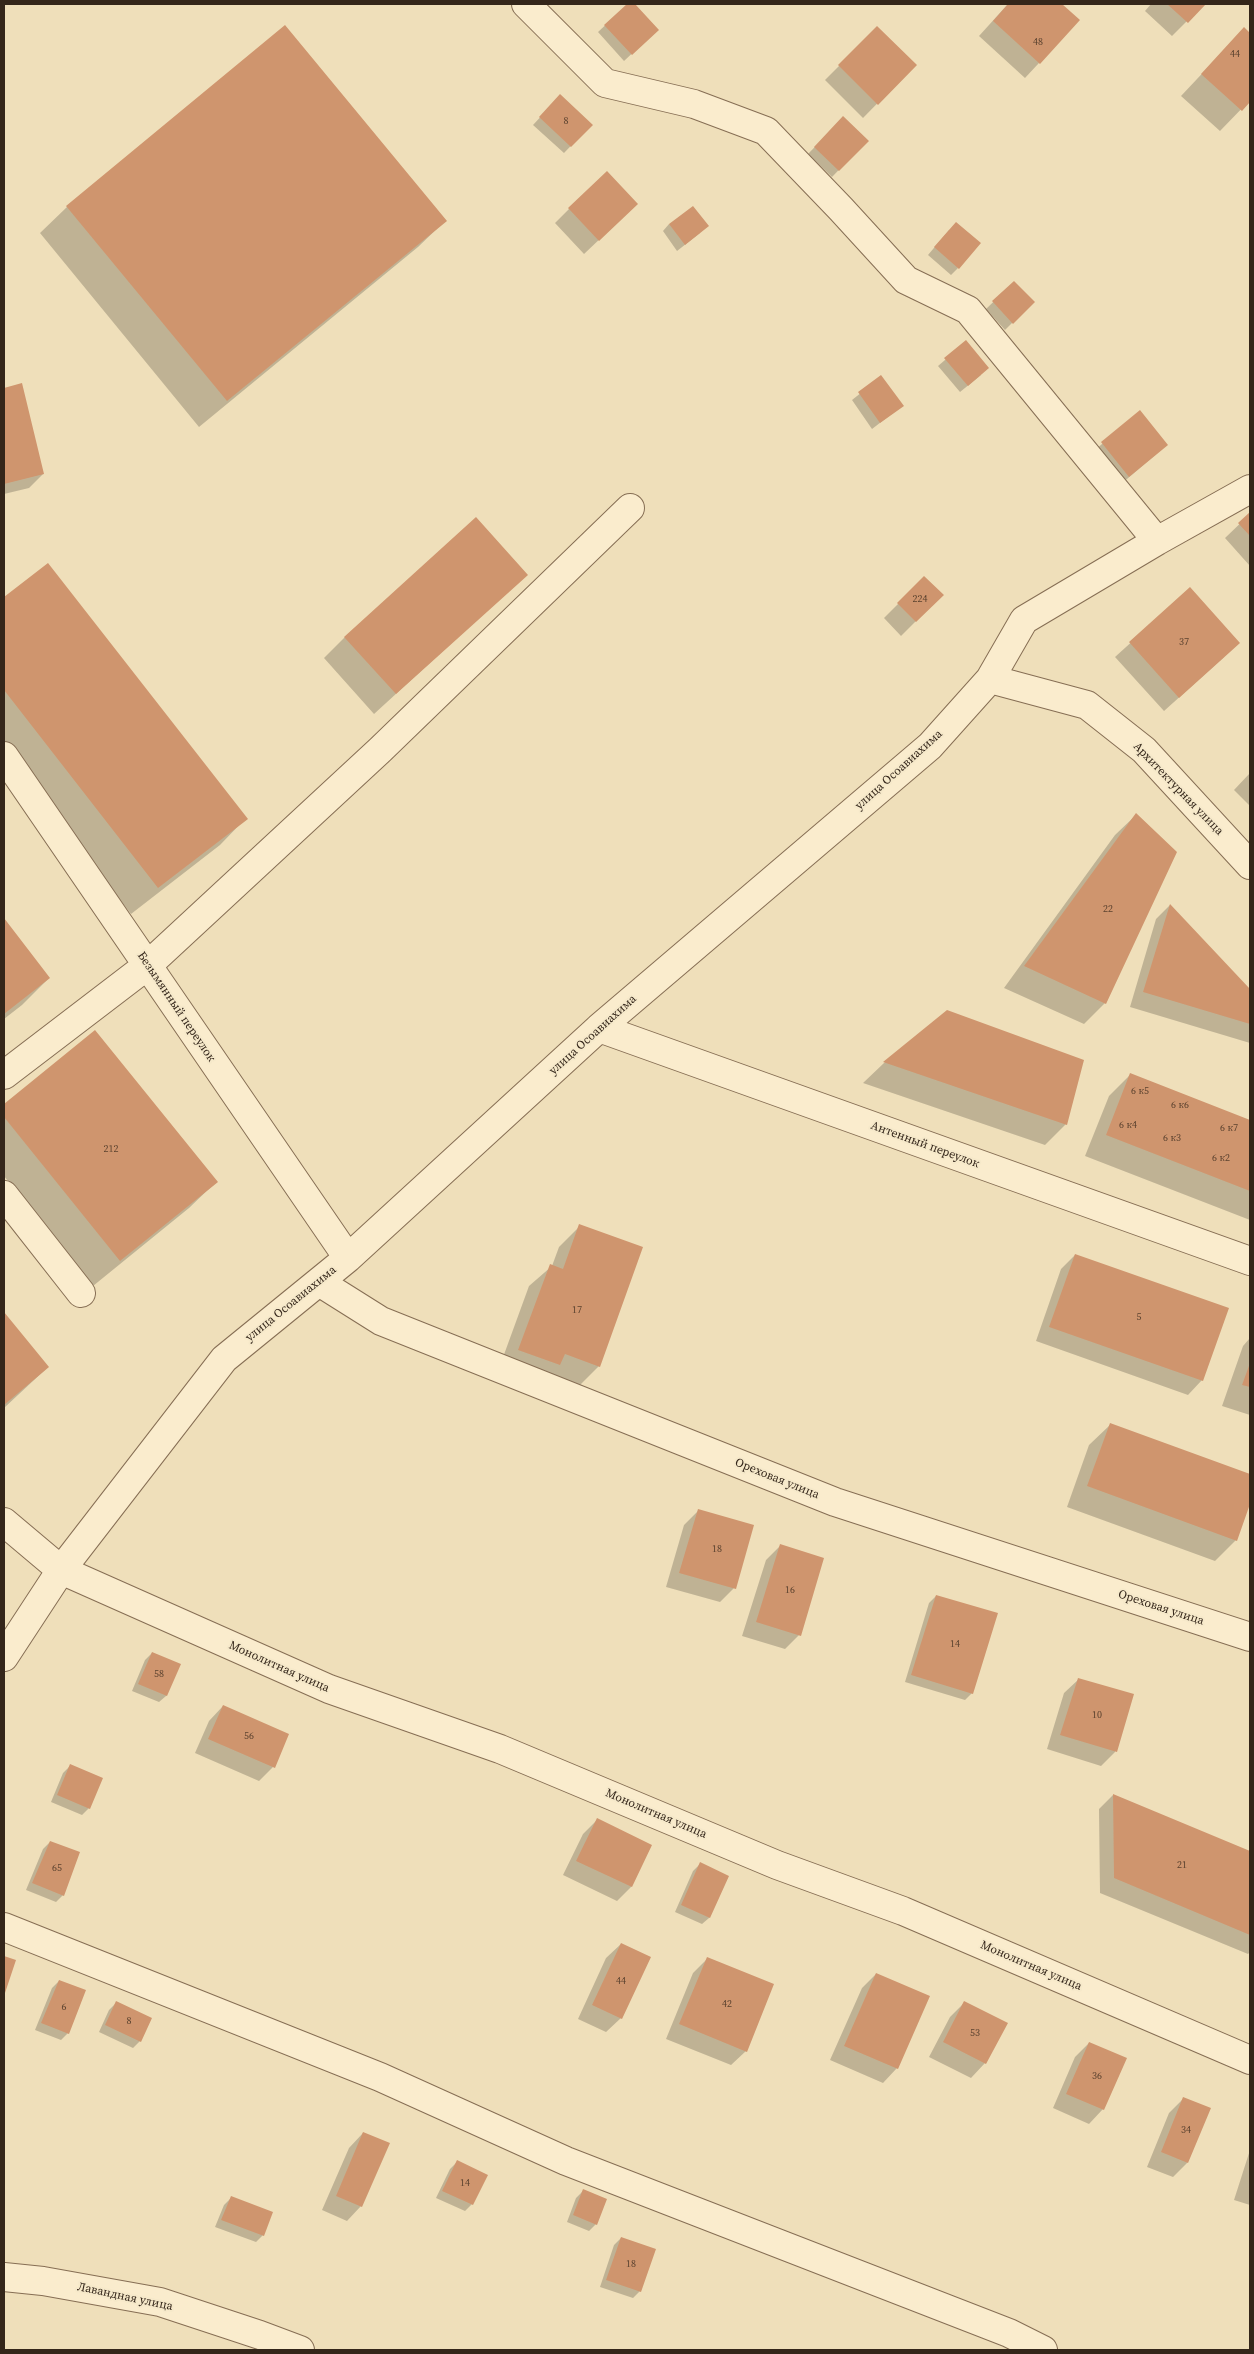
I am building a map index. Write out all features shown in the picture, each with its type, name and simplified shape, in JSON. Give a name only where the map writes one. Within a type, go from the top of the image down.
[{"type":"street","points":[[526,4],[605,83],[694,104],[766,131],[906,280],[968,310],[1157,541]]},
{"type":"street","name":"улица Осоавиахима","points":[[4,1657],[61,1570],[224,1359],[348,1258],[599,1028],[930,746],[990,679],[1024,620],[1157,541],[1250,489]]},
{"type":"street","points":[[4,1075],[148,965],[380,750],[630,508]]},
{"type":"street","name":"Архитектурная улица","points":[[990,679],[1087,705],[1144,750],[1250,865]]},
{"type":"street","name":"Безымянный переулок","points":[[4,756],[348,1258]]},
{"type":"street","name":"Антенный переулок","points":[[599,1028],[1250,1262]]},
{"type":"street","points":[[4,1195],[80,1293]]},
{"type":"street","name":"Ореховая улица","points":[[319,1282],[381,1321],[834,1502],[1250,1637]]},
{"type":"street","name":"Монолитная улица","points":[[4,1522],[61,1570],[329,1689],[500,1749],[777,1865],[903,1911],[1250,2060]]},
{"type":"street","points":[[4,1927],[380,2077],[566,2161],[1009,2333],[1043,2350]]},
{"type":"street","name":"Лавандная улица","points":[[4,2277],[43,2281],[160,2302],[300,2350]]},
{"type":"building","points":[[627,4],[635,4],[659,30],[632,55],[604,25]]},
{"type":"building","points":[[1008,4],[1062,4],[1080,20],[1040,64],[993,21]]},
{"type":"building","points":[[1167,4],[1206,4],[1188,23]]},
{"type":"building","points":[[285,25],[447,221],[227,401],[66,206]]},
{"type":"building","points":[[877,26],[917,65],[878,105],[838,65]]},
{"type":"building","points":[[1244,27],[1250,33],[1250,102],[1242,111],[1201,74]]},
{"type":"building","points":[[560,94],[593,125],[571,147],[539,117]]},
{"type":"building","points":[[843,116],[869,141],[839,171],[814,147]]},
{"type":"building","points":[[607,171],[638,204],[599,241],[568,208]]},
{"type":"building","points":[[693,206],[709,226],[685,245],[669,224]]},
{"type":"building","points":[[956,222],[981,243],[959,269],[934,247]]},
{"type":"building","points":[[1014,281],[1035,302],[1013,324],[992,301]]},
{"type":"building","points":[[966,340],[989,368],[968,386],[944,358]]},
{"type":"building","points":[[881,375],[904,406],[880,423],[858,392]]},
{"type":"building","points":[[22,383],[44,474],[4,484],[4,388]]},
{"type":"building","points":[[1140,410],[1168,445],[1129,477],[1101,442]]},
{"type":"building","points":[[1250,512],[1250,536],[1238,523]]},
{"type":"building","points":[[476,517],[528,575],[396,694],[344,637]]},
{"type":"building","points":[[48,563],[248,819],[158,888],[4,690],[4,597]]},
{"type":"building","points":[[924,576],[944,595],[916,622],[897,603]]},
{"type":"building","points":[[1190,587],[1240,643],[1179,698],[1129,642]]},
{"type":"building","points":[[1136,813],[1177,852],[1106,1004],[1024,966]]},
{"type":"building","points":[[1170,904],[1250,989],[1250,1024],[1143,992]]},
{"type":"building","points":[[4,918],[50,978],[4,1014]]},
{"type":"building","points":[[947,1010],[1084,1060],[1067,1125],[883,1062]]},
{"type":"building","points":[[95,1030],[218,1182],[120,1261],[4,1117],[4,1104]]},
{"type":"building","points":[[1130,1073],[1250,1120],[1250,1191],[1106,1135]]},
{"type":"building","points":[[579,1224],[643,1247],[600,1367],[565,1354],[560,1365],[518,1350],[550,1264],[563,1269]]},
{"type":"building","points":[[1075,1254],[1229,1308],[1203,1381],[1049,1327]]},
{"type":"building","points":[[4,1312],[49,1367],[4,1405]]},
{"type":"building","points":[[1250,1363],[1250,1387],[1242,1385]]},
{"type":"building","points":[[1110,1423],[1250,1474],[1250,1504],[1237,1541],[1087,1486]]},
{"type":"building","points":[[698,1509],[754,1525],[736,1589],[679,1573]]},
{"type":"building","points":[[780,1544],[824,1558],[801,1636],[756,1622]]},
{"type":"building","points":[[936,1595],[998,1613],[973,1694],[911,1675]]},
{"type":"building","points":[[152,1652],[181,1664],[167,1696],[138,1684]]},
{"type":"building","points":[[1078,1678],[1134,1694],[1117,1752],[1060,1735]]},
{"type":"building","points":[[223,1705],[289,1734],[275,1768],[208,1739]]},
{"type":"building","points":[[70,1764],[103,1778],[90,1809],[57,1795]]},
{"type":"building","points":[[1113,1794],[1250,1851],[1250,1935],[1114,1878]]},
{"type":"building","points":[[597,1818],[652,1845],[632,1887],[576,1861]]},
{"type":"building","points":[[50,1841],[80,1852],[64,1896],[32,1883]]},
{"type":"building","points":[[700,1862],[729,1876],[710,1918],[681,1905]]},
{"type":"building","points":[[621,1943],[651,1957],[622,2019],[592,2005]]},
{"type":"building","points":[[4,1956],[16,1960],[4,1996]]},
{"type":"building","points":[[707,1957],[774,1984],[747,2052],[679,2024]]},
{"type":"building","points":[[876,1973],[930,1996],[898,2069],[844,2046]]},
{"type":"building","points":[[59,1980],[86,1990],[69,2034],[41,2023]]},
{"type":"building","points":[[116,2001],[152,2018],[141,2042],[105,2025]]},
{"type":"building","points":[[964,2001],[1008,2023],[986,2064],[943,2042]]},
{"type":"building","points":[[1089,2042],[1127,2058],[1104,2110],[1066,2094]]},
{"type":"building","points":[[1183,2097],[1211,2108],[1188,2163],[1161,2152]]},
{"type":"building","points":[[363,2132],[390,2143],[362,2207],[336,2196]]},
{"type":"building","points":[[457,2160],[488,2175],[473,2205],[442,2191]]},
{"type":"building","points":[[583,2189],[607,2199],[597,2225],[573,2215]]},
{"type":"building","points":[[231,2196],[273,2212],[264,2236],[221,2220]]},
{"type":"building","points":[[621,2237],[656,2249],[641,2292],[606,2280]]}]
